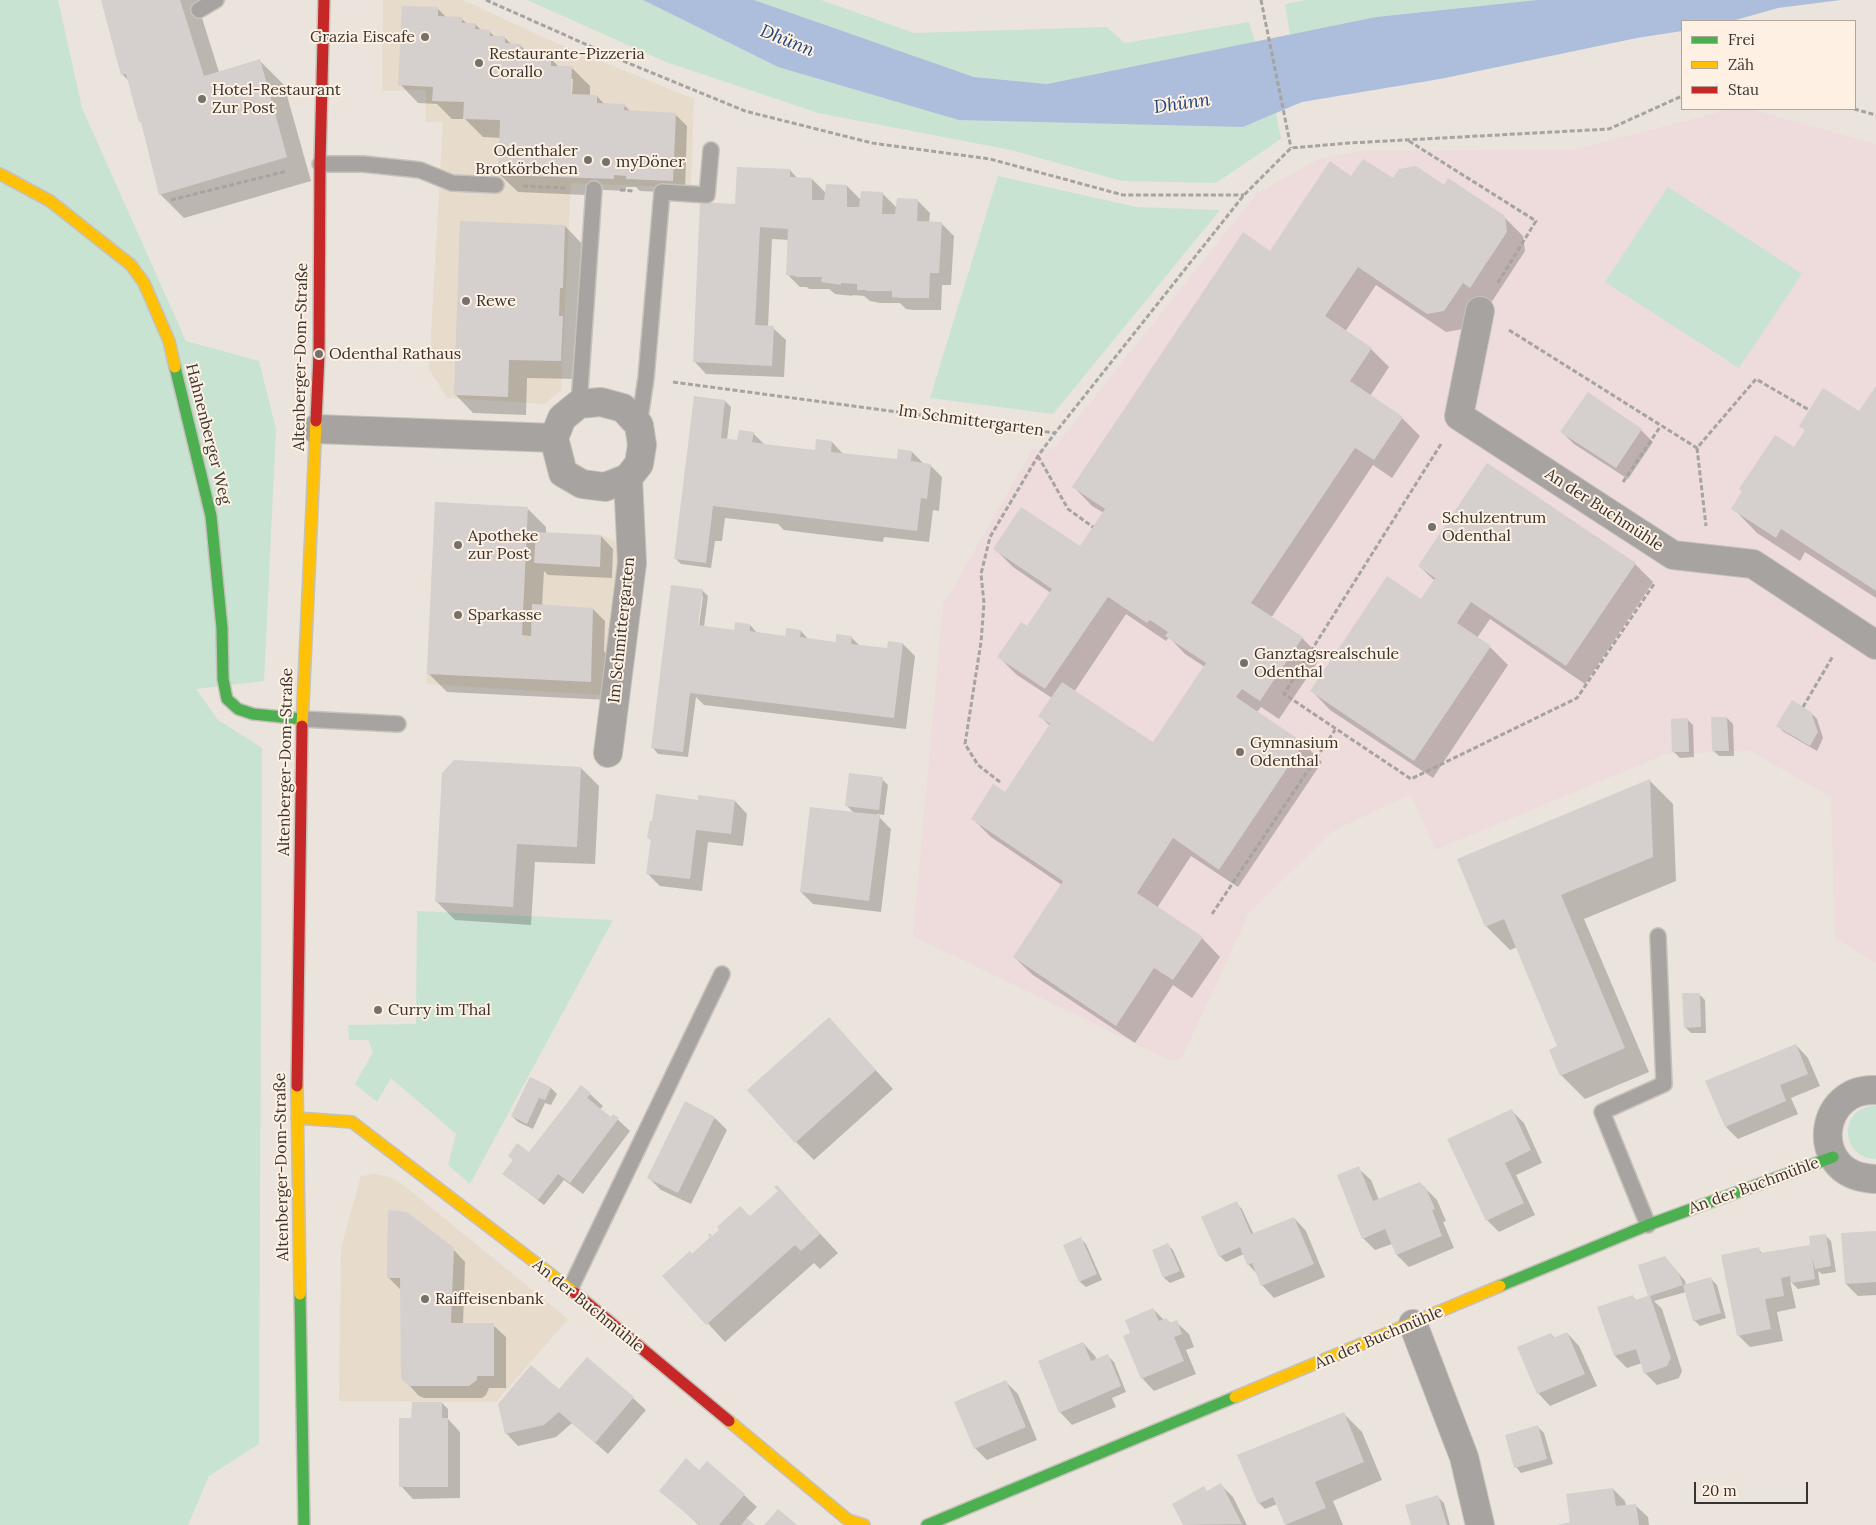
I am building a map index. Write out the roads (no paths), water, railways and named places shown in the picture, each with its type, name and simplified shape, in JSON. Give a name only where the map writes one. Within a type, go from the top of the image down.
[{"type":"street","name":"Altenberger-Dom-Straße","points":[[304,1525],[297,1118],[302,719],[319,354],[320,164],[324,0]]},
{"type":"street","name":"Hahnenberger Weg","points":[[0,174],[57,206],[130,265],[144,283],[169,341],[211,516],[222,628],[223,679],[227,700],[238,709],[253,714],[302,719]]},
{"type":"street","name":"An der Buchmühle","points":[[1480,311],[1459,416],[1673,555],[1753,564],[1876,645]]},
{"type":"street","points":[[601,402],[624,408],[639,425],[642,445],[639,464],[628,478],[605,487],[582,484],[563,473],[554,438],[562,418],[579,404],[601,402]]},
{"type":"street","points":[[316,429],[554,438]]},
{"type":"street","name":"Im Schmittergarten","points":[[608,752],[632,562],[628,478]]},
{"type":"street","name":"An der Buchmühle","points":[[1876,1090],[1863,1089],[1844,1098],[1831,1115],[1827,1136],[1833,1157],[1850,1174],[1876,1179]]},
{"type":"street","name":"An der Buchmühle","points":[[297,1118],[352,1122],[570,1289],[848,1520],[864,1525]]},
{"type":"street","name":"An der Buchmühle","points":[[927,1525],[1413,1324],[1648,1224],[1833,1157]]},
{"type":"street","points":[[1413,1324],[1464,1457],[1480,1525]]},
{"type":"lane","points":[[198,10],[216,0]]},
{"type":"lane","points":[[639,425],[646,378],[662,192],[707,194],[711,150]]},
{"type":"lane","points":[[320,164],[363,164],[420,170],[452,183],[496,185]]},
{"type":"lane","points":[[579,404],[594,189]]},
{"type":"lane","points":[[302,719],[398,724]]},
{"type":"lane","points":[[1648,1224],[1602,1112],[1664,1084],[1658,936]]},
{"type":"lane","points":[[570,1289],[722,974]]},
{"type":"water","name":"Dhünn","points":[[643,0],[754,0],[974,77],[1047,84],[1376,17],[1537,0],[1841,0],[1778,8],[1736,20],[1681,20],[1681,31],[1637,38],[1440,79],[1302,102],[1243,127],[959,120],[778,67]]},
{"type":"place","name":"Grazia Eiscafe","points":[[425,37]]},
{"type":"place","name":"Restaurante-Pizzeria Corallo","points":[[479,63]]},
{"type":"place","name":"Hotel-Restaurant Zur Post","points":[[202,99]]},
{"type":"place","name":"Odenthaler Brotkörbchen","points":[[588,160]]},
{"type":"place","name":"myDöner","points":[[606,162]]},
{"type":"place","name":"Rewe","points":[[466,301]]},
{"type":"place","name":"Odenthal Rathaus","points":[[319,354]]},
{"type":"place","name":"Schulzentrum Odenthal","points":[[1432,527]]},
{"type":"place","name":"Apotheke zur Post","points":[[458,545]]},
{"type":"place","name":"Sparkasse","points":[[458,615]]},
{"type":"place","name":"Ganztagsrealschule Odenthal","points":[[1244,663]]},
{"type":"place","name":"Gymnasium Odenthal","points":[[1240,752]]},
{"type":"place","name":"Curry im Thal","points":[[378,1010]]},
{"type":"place","name":"Raiffeisenbank","points":[[425,1299]]}]
